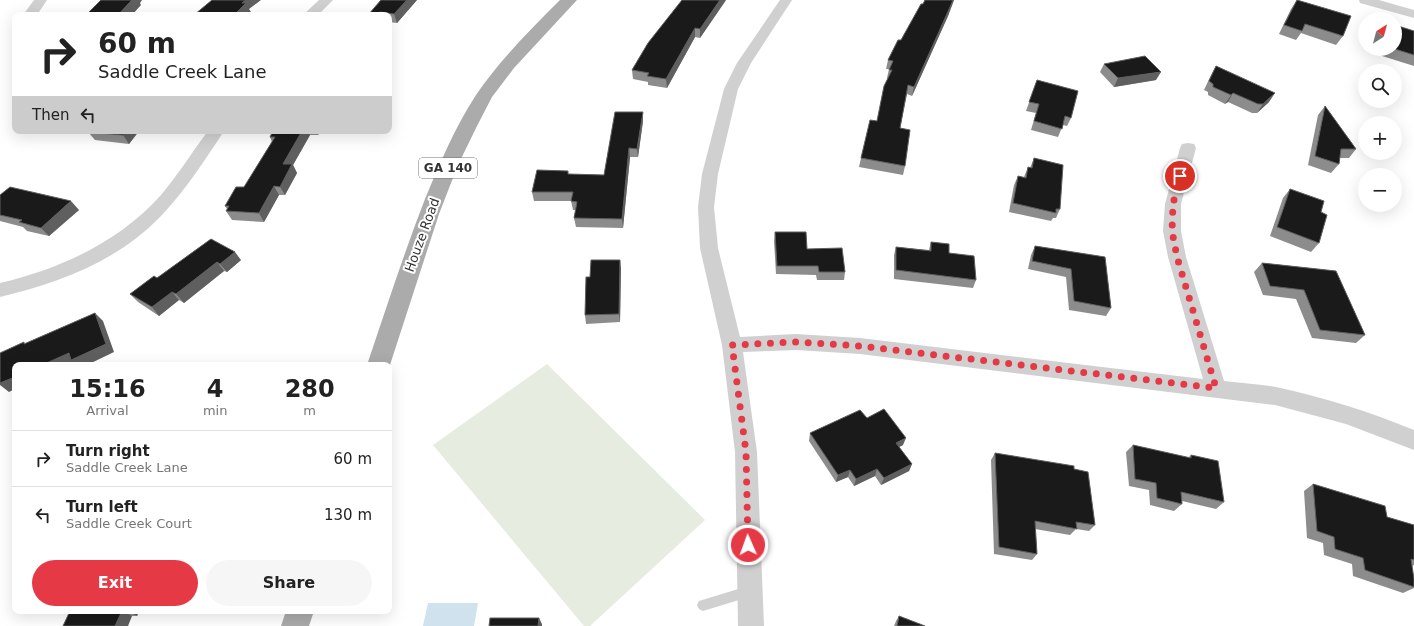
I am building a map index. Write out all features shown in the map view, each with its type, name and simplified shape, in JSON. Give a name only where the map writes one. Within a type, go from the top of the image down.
[{"type":"main road","name":"Houze Road","points":[[380,362],[413,257],[440,186],[467,126],[490,88],[517,53],[569,0]]},
{"type":"main road","points":[[295,626],[299,614]]},
{"type":"street","points":[[32,12],[41,0]]},
{"type":"street","points":[[313,12],[327,0]]},
{"type":"street","points":[[751,626],[746,452],[732,345],[709,248],[706,207],[710,174],[731,89],[744,63],[786,0]]},
{"type":"street","points":[[1365,0],[1414,14]]},
{"type":"street","points":[[0,290],[40,280],[82,262],[123,238],[147,220],[166,200],[214,134]]},
{"type":"street","points":[[1188,148],[1173,204],[1172,231],[1177,257],[1216,388]]},
{"type":"street","points":[[732,345],[796,342],[860,346],[1275,396],[1332,410],[1391,430],[1414,440]]},
{"type":"lane","points":[[703,605],[750,592]]},
{"type":"shaded area","points":[[547,364],[705,520],[590,626],[584,626],[433,445]]},
{"type":"water","points":[[428,603],[478,603],[474,626],[423,626]]},
{"type":"building","points":[[101,0],[132,0],[121,12],[89,12]]},
{"type":"building","points":[[212,0],[246,0],[242,3],[246,3],[237,12],[198,12]]},
{"type":"building","points":[[381,0],[407,0],[394,14],[392,14],[392,12],[371,12]]},
{"type":"building","points":[[682,0],[720,0],[700,29],[695,28],[666,79],[647,76],[649,73],[632,70],[648,43]]},
{"type":"building","points":[[925,0],[953,0],[914,87],[908,85],[900,128],[910,130],[905,166],[861,158],[870,120],[877,121],[884,86],[892,70],[889,70],[893,61],[888,60],[898,40],[901,40],[921,4],[923,4]]},
{"type":"building","points":[[1297,0],[1351,16],[1343,36],[1305,24],[1302,31],[1284,25]]},
{"type":"building","points":[[1402,27],[1414,31],[1414,55],[1402,51]]},
{"type":"building","points":[[1145,56],[1161,72],[1118,78],[1104,64]]},
{"type":"building","points":[[1216,66],[1275,93],[1263,104],[1258,104],[1233,93],[1231,95],[1213,87],[1213,84],[1209,81]]},
{"type":"building","points":[[1037,80],[1078,91],[1071,118],[1065,116],[1062,129],[1034,121],[1039,104],[1029,102]]},
{"type":"building","points":[[1325,106],[1356,149],[1341,149],[1339,164],[1315,156]]},
{"type":"building","points":[[615,112],[643,112],[637,149],[629,148],[622,219],[574,218],[577,202],[571,201],[573,192],[532,192],[537,170],[568,171],[568,174],[604,175]]},
{"type":"building","points":[[272,134],[300,134],[283,164],[292,164],[280,187],[274,186],[259,213],[226,211],[229,206],[225,206],[236,187],[244,187],[275,137],[270,137]]},
{"type":"building","points":[[1034,158],[1063,165],[1060,209],[1056,209],[1056,213],[1013,203],[1018,176],[1026,178],[1028,167],[1032,168]]},
{"type":"building","points":[[10,187],[71,201],[41,228],[19,222],[22,220],[0,215],[0,195]]},
{"type":"building","points":[[1290,189],[1324,201],[1321,212],[1327,215],[1319,243],[1277,227]]},
{"type":"building","points":[[775,232],[806,232],[807,249],[842,248],[845,272],[819,272],[818,266],[777,266]]},
{"type":"building","points":[[211,239],[235,252],[220,264],[217,262],[176,294],[172,292],[152,307],[130,294],[154,276],[157,278]]},
{"type":"building","points":[[931,242],[949,244],[949,253],[974,256],[976,280],[896,270],[896,247],[931,251]]},
{"type":"building","points":[[1035,246],[1105,257],[1111,308],[1074,301],[1071,269],[1032,261]]},
{"type":"building","points":[[591,260],[620,260],[619,314],[585,315],[586,277],[590,277]]},
{"type":"building","points":[[1262,263],[1336,271],[1365,335],[1320,330],[1304,290],[1270,286]]},
{"type":"building","points":[[95,313],[106,344],[71,360],[69,353],[49,362],[12,362],[12,378],[0,383],[0,353],[24,342],[24,344]]},
{"type":"building","points":[[884,409],[906,438],[896,443],[912,464],[884,478],[877,469],[856,479],[850,470],[838,475],[810,433],[860,410],[867,418]]},
{"type":"building","points":[[1133,445],[1191,458],[1191,455],[1218,461],[1224,502],[1181,492],[1182,504],[1157,498],[1156,483],[1135,479]]},
{"type":"building","points":[[995,453],[1074,466],[1074,469],[1088,472],[1095,525],[1076,522],[1077,529],[1035,521],[1037,554],[999,547]]},
{"type":"building","points":[[1313,484],[1385,506],[1387,517],[1414,525],[1414,560],[1411,559],[1414,587],[1365,570],[1363,558],[1335,549],[1334,537],[1317,531]]},
{"type":"building","points":[[69,614],[121,614],[115,626],[63,626]]},
{"type":"building","points":[[899,616],[925,626],[897,626]]},
{"type":"building","points":[[490,618],[539,618],[538,626],[489,626]]},
{"type":"route","points":[[748,545],[746,452],[732,345],[796,342],[860,346],[1216,388],[1177,257],[1172,231],[1173,204],[1180,176]]}]
